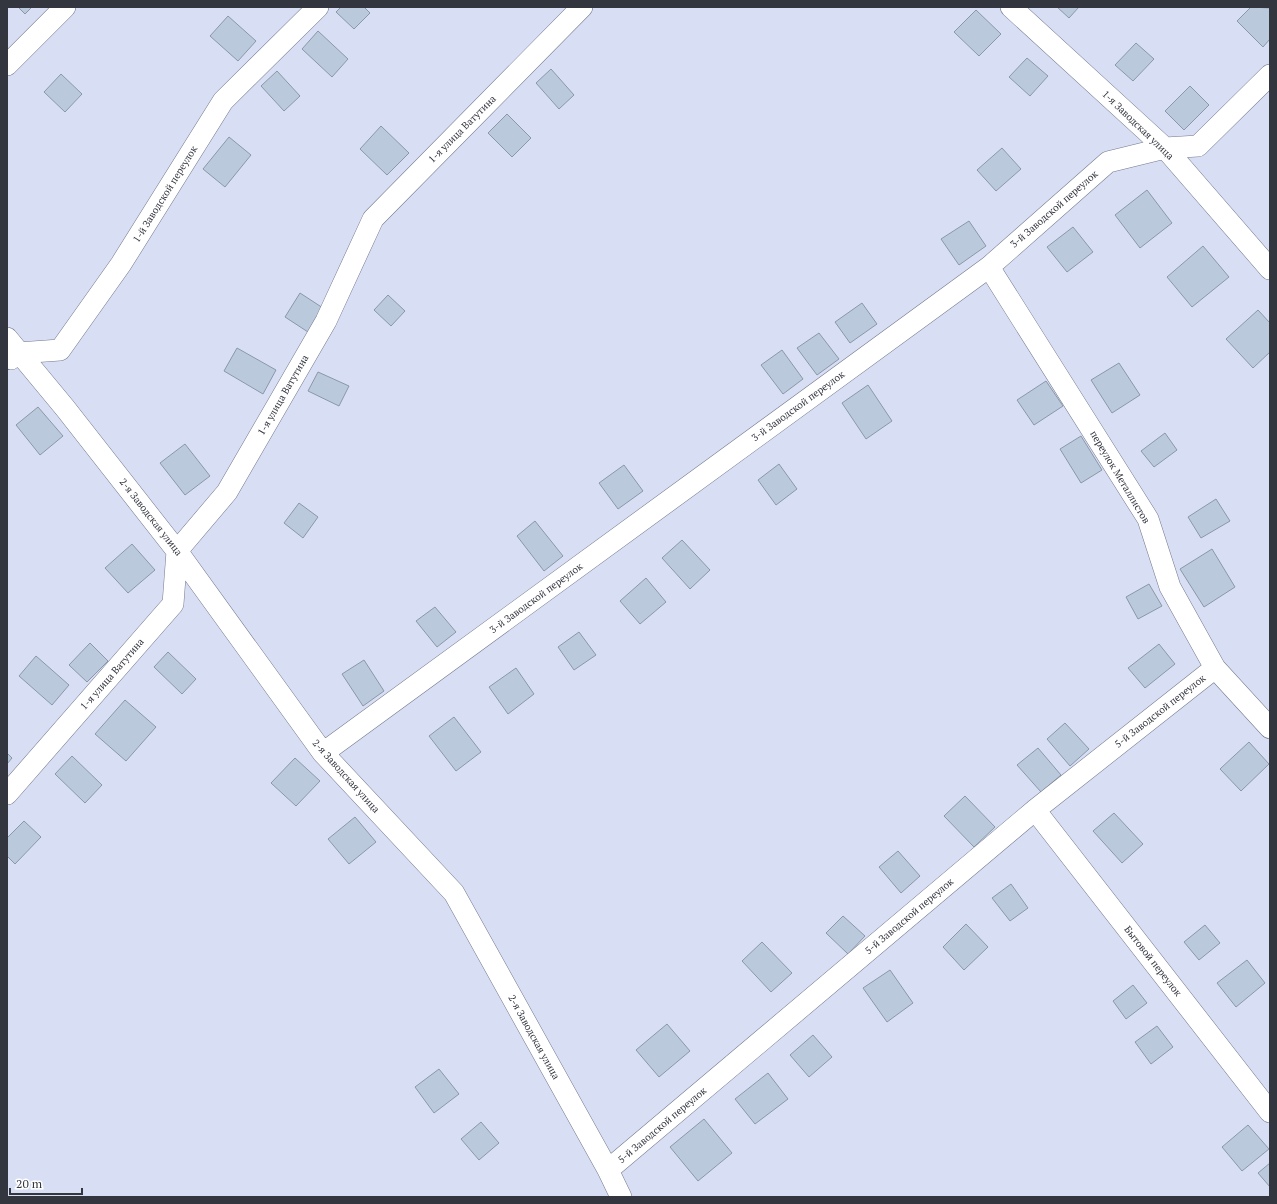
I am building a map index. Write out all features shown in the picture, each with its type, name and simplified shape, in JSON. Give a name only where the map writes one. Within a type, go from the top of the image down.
[{"type":"street","points":[[7,65],[65,7]]},
{"type":"street","name":"1-й Заводской переулок","points":[[11,351],[60,350],[121,264],[223,101],[318,7]]},
{"type":"street","name":"1-я улица Ватутина","points":[[7,794],[173,604],[177,551],[227,492],[326,321],[373,219],[582,7]]},
{"type":"street","name":"1-я Заводская улица","points":[[1011,7],[1165,148],[1270,269]]},
{"type":"street","name":"3-й Заводской переулок","points":[[323,753],[989,267],[1108,162],[1165,148],[1198,146],[1270,75]]},
{"type":"street","name":"переулок Металлистов","points":[[989,267],[1148,519],[1170,587],[1215,668],[1270,728]]},
{"type":"street","name":"2-я Заводская улица","points":[[11,351],[65,408],[177,551],[323,753],[454,893],[608,1170],[621,1197]]},
{"type":"street","name":"5-й Заводской переулок","points":[[608,1170],[1035,810],[1215,668]]},
{"type":"street","name":"Бытовой переулок","points":[[1035,810],[1270,1112]]},
{"type":"building","points":[[18,7],[32,7],[25,14]]},
{"type":"building","points":[[341,7],[364,7],[370,13],[354,29],[336,12]]},
{"type":"building","points":[[1057,7],[1079,7],[1069,18]]},
{"type":"building","points":[[1251,7],[1270,8],[1270,39],[1263,47],[1237,21]]},
{"type":"building","points":[[976,10],[1001,34],[979,56],[954,32]]},
{"type":"building","points":[[228,16],[256,41],[238,61],[210,36]]},
{"type":"building","points":[[318,31],[348,59],[332,77],[302,49]]},
{"type":"building","points":[[1136,43],[1154,59],[1133,81],[1115,65]]},
{"type":"building","points":[[1027,58],[1048,76],[1030,96],[1009,77]]},
{"type":"building","points":[[551,69],[574,95],[559,109],[536,83]]},
{"type":"building","points":[[277,71],[300,96],[284,111],[261,86]]},
{"type":"building","points":[[61,74],[82,94],[65,112],[44,92]]},
{"type":"building","points":[[1190,86],[1209,105],[1184,130],[1165,111]]},
{"type":"building","points":[[507,114],[531,138],[512,157],[488,133]]},
{"type":"building","points":[[381,126],[409,153],[387,175],[360,149]]},
{"type":"building","points":[[229,137],[251,155],[225,187],[203,169]]},
{"type":"building","points":[[1002,148],[1021,169],[996,191],[977,170]]},
{"type":"building","points":[[1147,190],[1172,223],[1140,248],[1115,215]]},
{"type":"building","points":[[969,221],[986,246],[959,265],[941,239]]},
{"type":"building","points":[[1073,227],[1093,252],[1067,272],[1047,247]]},
{"type":"building","points":[[1203,246],[1229,277],[1192,307],[1167,277]]},
{"type":"building","points":[[300,293],[323,308],[308,332],[285,317]]},
{"type":"building","points":[[388,295],[405,311],[391,326],[374,310]]},
{"type":"building","points":[[862,303],[877,324],[850,343],[835,322]]},
{"type":"building","points":[[1258,310],[1270,323],[1270,352],[1253,368],[1226,339]]},
{"type":"building","points":[[819,333],[839,359],[817,375],[797,348]]},
{"type":"building","points":[[237,348],[276,370],[263,394],[224,371]]},
{"type":"building","points":[[782,350],[803,379],[783,394],[761,365]]},
{"type":"building","points":[[1119,363],[1140,395],[1112,413],[1091,380]]},
{"type":"building","points":[[318,372],[349,386],[339,406],[308,391]]},
{"type":"building","points":[[1046,381],[1063,406],[1034,425],[1017,400]]},
{"type":"building","points":[[868,385],[892,421],[866,439],[842,403]]},
{"type":"building","points":[[38,407],[63,436],[40,455],[16,425]]},
{"type":"building","points":[[1165,433],[1177,450],[1154,467],[1141,451]]},
{"type":"building","points":[[1081,436],[1102,470],[1081,483],[1060,449]]},
{"type":"building","points":[[185,444],[210,476],[185,495],[160,463]]},
{"type":"building","points":[[779,464],[797,489],[776,505],[758,480]]},
{"type":"building","points":[[624,465],[643,491],[618,509],[599,483]]},
{"type":"building","points":[[1216,499],[1230,521],[1201,538],[1188,517]]},
{"type":"building","points":[[299,503],[318,517],[303,538],[284,523]]},
{"type":"building","points":[[535,521],[563,556],[544,571],[517,536]]},
{"type":"building","points":[[682,540],[710,570],[690,589],[662,558]]},
{"type":"building","points":[[132,544],[155,570],[128,593],[105,568]]},
{"type":"building","points":[[1212,549],[1235,587],[1204,607],[1180,569]]},
{"type":"building","points":[[646,578],[666,602],[640,624],[620,601]]},
{"type":"building","points":[[1149,584],[1162,606],[1138,619],[1126,597]]},
{"type":"building","points":[[435,607],[456,632],[437,647],[416,621]]},
{"type":"building","points":[[579,632],[596,655],[574,670],[558,647]]},
{"type":"building","points":[[90,643],[108,661],[87,682],[69,665]]},
{"type":"building","points":[[1159,644],[1175,664],[1145,688],[1128,668]]},
{"type":"building","points":[[168,652],[196,679],[182,694],[154,667]]},
{"type":"building","points":[[36,656],[69,685],[52,705],[19,676]]},
{"type":"building","points":[[364,660],[384,691],[363,706],[342,674]]},
{"type":"building","points":[[516,668],[534,694],[508,714],[489,687]]},
{"type":"building","points":[[125,700],[156,727],[126,761],[95,734]]},
{"type":"building","points":[[454,717],[481,752],[456,771],[429,736]]},
{"type":"building","points":[[1065,723],[1089,749],[1070,766],[1047,739]]},
{"type":"building","points":[[1249,742],[1269,764],[1241,791],[1220,769]]},
{"type":"building","points":[[1038,748],[1061,775],[1041,792],[1017,765]]},
{"type":"building","points":[[7,753],[12,758],[7,764]]},
{"type":"building","points":[[72,756],[102,785],[85,803],[55,774]]},
{"type":"building","points":[[295,758],[320,781],[296,806],[271,783]]},
{"type":"building","points":[[965,796],[995,827],[974,847],[944,816]]},
{"type":"building","points":[[1114,813],[1143,844],[1122,863],[1093,831]]},
{"type":"building","points":[[355,817],[376,842],[349,864],[328,839]]},
{"type":"building","points":[[24,821],[41,837],[15,864],[7,856],[7,838]]},
{"type":"building","points":[[898,851],[920,876],[901,893],[879,867]]},
{"type":"building","points":[[1011,884],[1028,908],[1010,921],[992,898]]},
{"type":"building","points":[[843,916],[865,936],[848,954],[826,933]]},
{"type":"building","points":[[966,924],[988,947],[964,970],[943,947]]},
{"type":"building","points":[[1205,925],[1220,943],[1199,960],[1184,942]]},
{"type":"building","points":[[762,942],[792,973],[771,992],[742,961]]},
{"type":"building","points":[[1247,960],[1265,983],[1236,1007],[1217,983]]},
{"type":"building","points":[[890,970],[913,1003],[887,1022],[863,988]]},
{"type":"building","points":[[1133,985],[1147,1003],[1126,1019],[1113,1001]]},
{"type":"building","points":[[667,1024],[690,1051],[659,1077],[636,1050]]},
{"type":"building","points":[[1157,1026],[1173,1047],[1151,1064],[1135,1042]]},
{"type":"building","points":[[813,1035],[832,1057],[809,1077],[790,1055]]},
{"type":"building","points":[[439,1069],[459,1094],[434,1113],[415,1087]]},
{"type":"building","points":[[768,1073],[788,1099],[755,1124],[735,1099]]},
{"type":"building","points":[[704,1119],[732,1153],[698,1181],[670,1147]]},
{"type":"building","points":[[481,1122],[499,1143],[479,1160],[461,1139]]},
{"type":"building","points":[[1248,1125],[1269,1149],[1242,1171],[1222,1147]]},
{"type":"building","points":[[1270,1163],[1270,1187],[1258,1173]]}]
